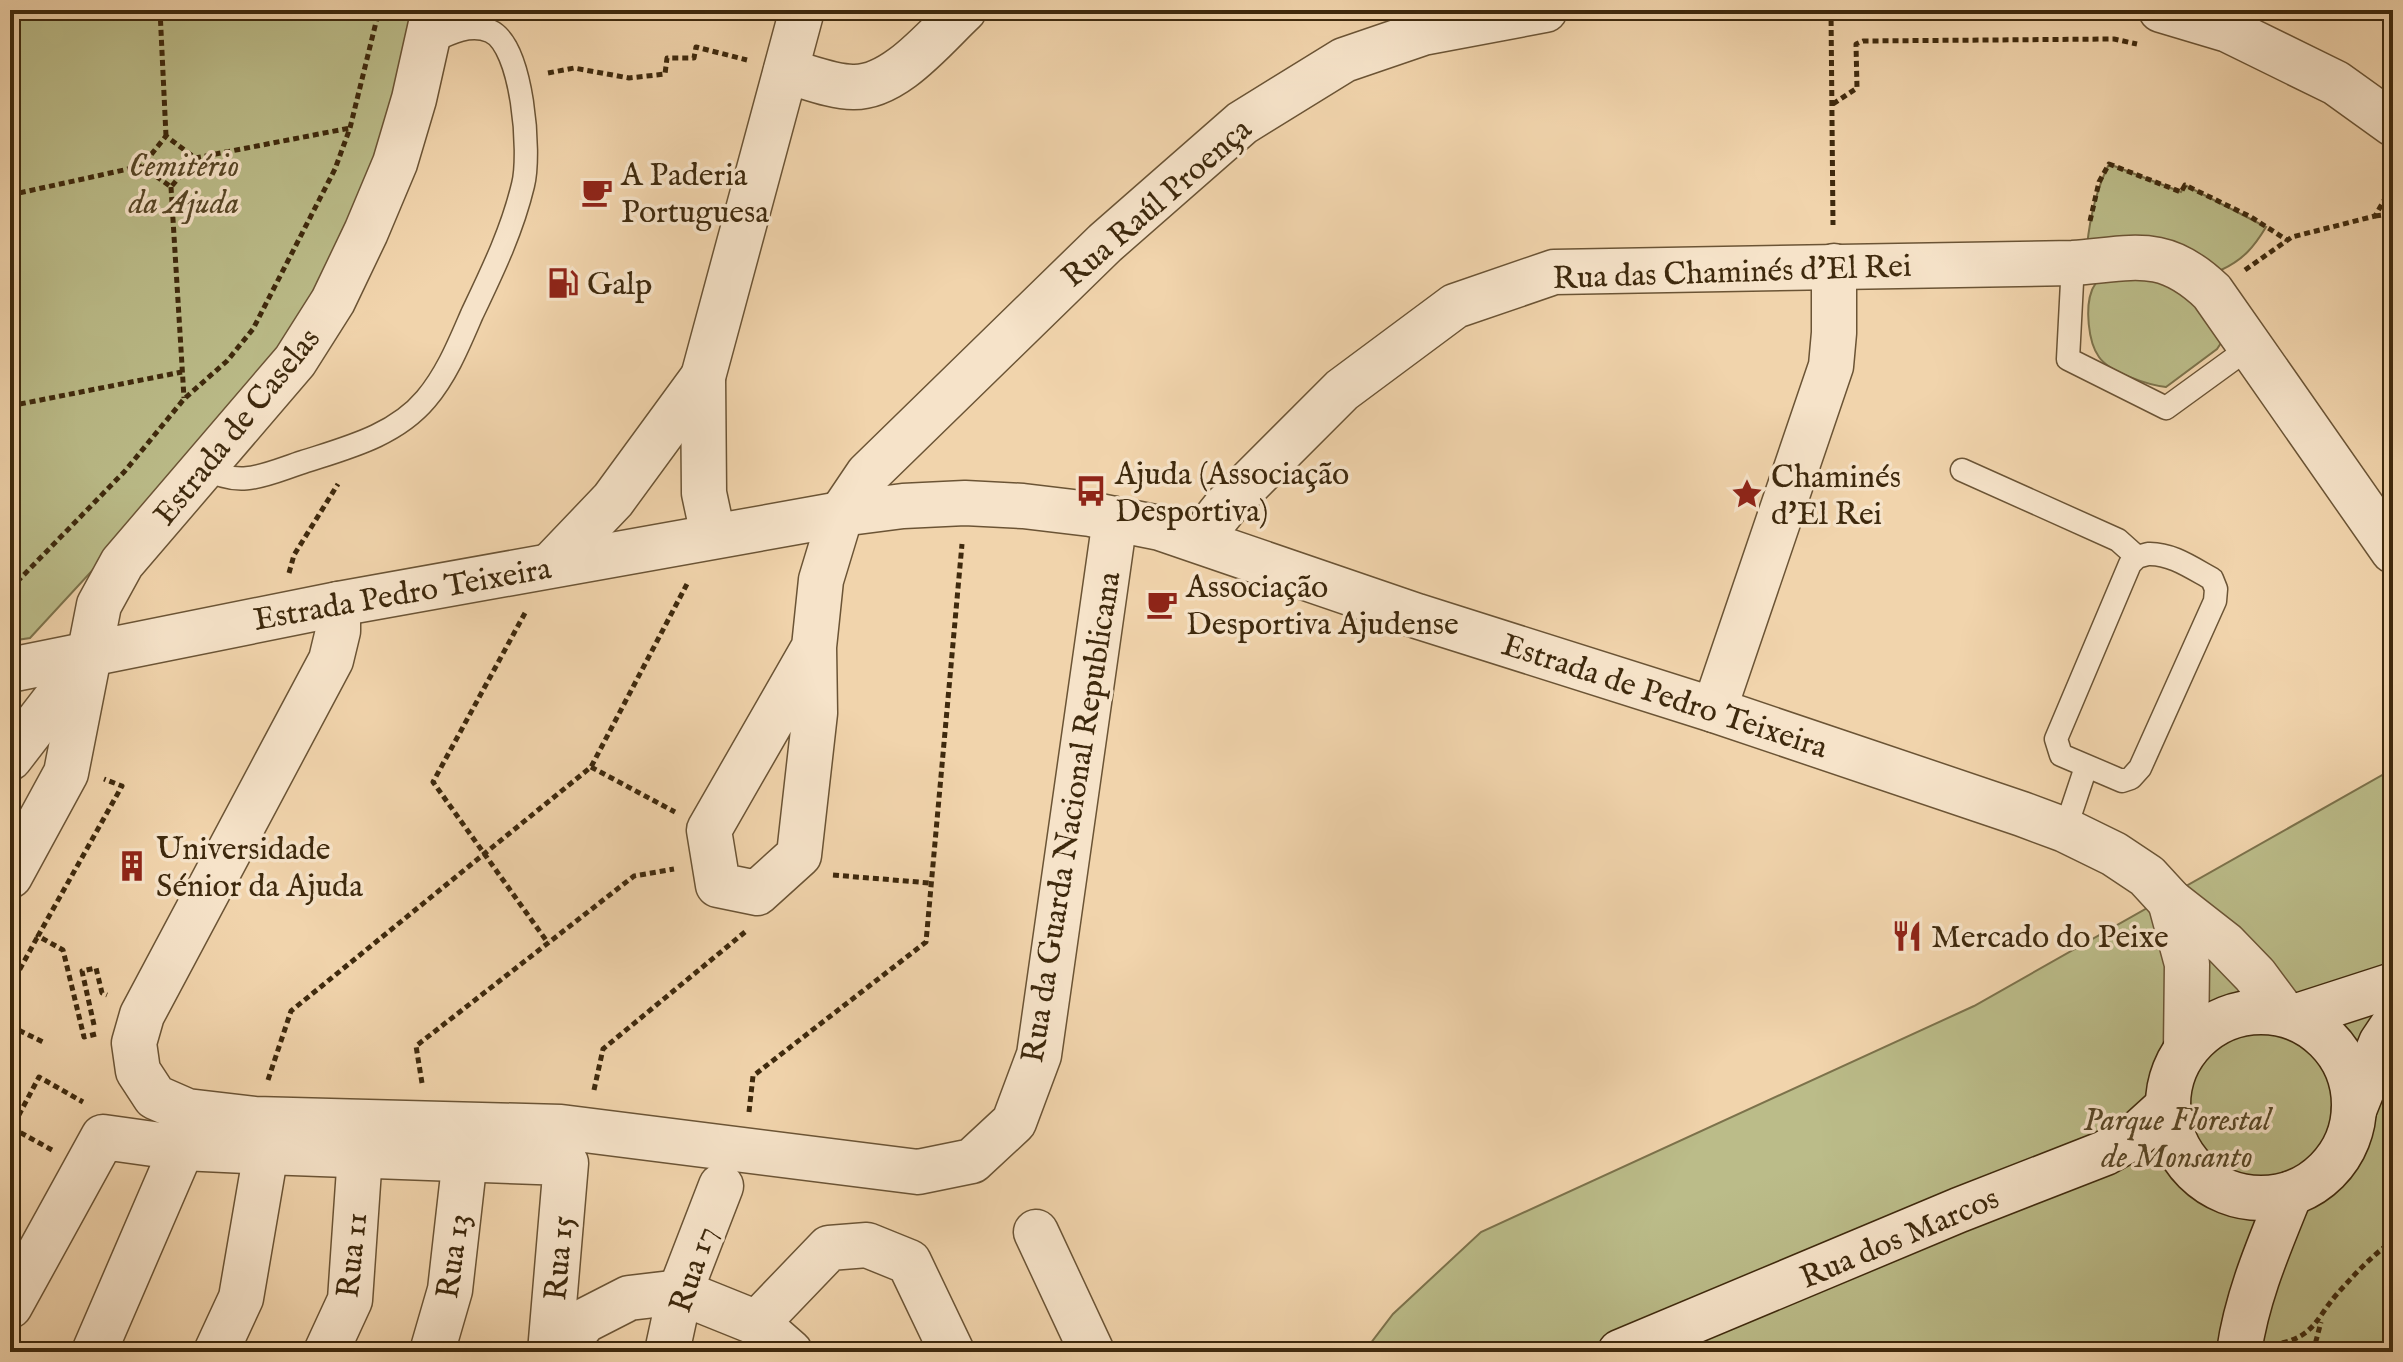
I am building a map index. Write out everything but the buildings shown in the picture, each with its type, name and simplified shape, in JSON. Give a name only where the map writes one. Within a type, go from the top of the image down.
[{"type":"street","points":[[713,535],[704,493],[703,377],[802,10]]},
{"type":"street","points":[[786,71],[852,88],[876,84],[894,75],[964,10]]},
{"type":"street","name":"Rua Raúl Proença","points":[[841,514],[868,474],[1105,243],[1242,123],[1344,60],[1423,33],[1545,10]]},
{"type":"street","name":"Estrada de Caselas","points":[[10,876],[66,773],[99,605],[122,563],[295,361],[333,301],[395,163],[414,99],[430,27]]},
{"type":"street","points":[[2155,29],[2228,30],[2336,83],[2393,124]]},
{"type":"street","name":"Rua das Chaminés d'El Rei","points":[[1205,542],[1214,521],[1226,506],[1342,390],[1455,306],[1554,272],[2079,262],[2138,257],[2169,261],[2194,275],[2212,292],[2393,551]]},
{"type":"street","points":[[1714,710],[1831,366],[1834,266]]},
{"type":"street","points":[[551,565],[613,500],[703,377]]},
{"type":"street","name":"Estrada de Pedro Teixeira","points":[[713,535],[903,506],[965,503],[1023,506],[1160,528],[1417,616],[1714,710],[2065,830],[2114,854],[2147,876],[2170,901],[2225,944],[2289,1016]]},
{"type":"street","points":[[814,647],[712,846],[718,885],[757,893],[799,855],[815,713],[814,647],[821,580],[841,514]]},
{"type":"street","name":"Rua da Guarda Nacional Republicana","points":[[338,604],[338,631],[331,660],[142,1015],[134,1043],[138,1071],[155,1097],[260,1136],[429,1123],[561,1127],[576,1147],[744,1150],[918,1172],[972,1161],[1014,1122],[1039,1055],[1115,519]]},
{"type":"street","name":"Estrada Pedro Teixeira","points":[[10,670],[338,604],[713,535]]},
{"type":"street","points":[[10,758],[91,654]]},
{"type":"street","name":"Estrada de Pedro Teixeira","points":[[2170,901],[2187,964],[2186,1049]]},
{"type":"street","points":[[2289,1016],[2393,985]]},
{"type":"street","points":[[2354,1110],[2351,1080],[2339,1054],[2319,1032],[2289,1016],[2257,1011],[2229,1017],[2205,1029],[2186,1049],[2172,1076],[2168,1106],[2173,1135],[2186,1161],[2207,1181],[2233,1194],[2262,1199],[2290,1194],[2315,1181],[2335,1161],[2348,1137],[2354,1110],[2381,1043],[2393,1025]]},
{"type":"street","name":"Rua dos Marcos","points":[[1620,1352],[1959,1210],[2105,1153],[2135,1136],[2168,1106]]},
{"type":"street","points":[[10,1306],[94,1120],[182,1148],[260,1136],[360,1155],[465,1158],[576,1147]]},
{"type":"street","points":[[216,1352],[241,1298],[260,1136]]},
{"type":"street","name":"Rua 15","points":[[550,1352],[576,1147]]},
{"type":"street","points":[[94,1352],[182,1148]]},
{"type":"street","name":"Rua 11","points":[[326,1352],[350,1300],[360,1155]]},
{"type":"street","name":"Rua 13","points":[[432,1352],[450,1290],[465,1158]]},
{"type":"street","name":"Rua 17","points":[[667,1352],[680,1292],[721,1186]]},
{"type":"street","points":[[2256,1347],[2242,1328],[2257,1275],[2290,1194]]},
{"type":"street","points":[[1036,1232],[1092,1352]]},
{"type":"street","points":[[757,1323],[829,1248],[867,1245],[909,1262],[952,1352]]},
{"type":"street","points":[[560,1352],[584,1321],[629,1298],[680,1292],[757,1323],[790,1352]]},
{"type":"lane","points":[[205,468],[223,478],[250,479],[362,443],[393,426],[424,401],[448,367],[510,232],[524,181],[527,151],[515,67],[501,38],[490,31],[475,28],[430,27]]},
{"type":"lane","points":[[2079,262],[2068,359],[2166,408],[2250,347]]},
{"type":"lane","points":[[1962,470],[2118,540],[2137,557]]},
{"type":"lane","points":[[2159,554],[2212,579],[2216,589],[2215,601],[2140,768],[2131,778],[2122,781],[2061,755],[2056,739],[2130,564],[2137,557],[2159,554]]},
{"type":"lane","points":[[2065,830],[2086,767]]},
{"type":"path","points":[[10,195],[142,166],[166,136],[160,10]]},
{"type":"path","points":[[10,589],[125,471],[184,399],[227,361],[253,329],[335,169],[350,128],[379,10]]},
{"type":"path","points":[[1831,10],[1833,202]]},
{"type":"path","points":[[1833,104],[1857,88],[1856,44],[1863,41],[2114,39],[2155,29]]},
{"type":"path","points":[[522,116],[543,74],[574,68],[629,78],[665,74],[667,58],[694,58],[696,47],[786,71]]},
{"type":"path","points":[[184,399],[171,187],[195,158],[350,128]]},
{"type":"path","points":[[166,136],[195,158]]},
{"type":"path","points":[[2079,262],[2099,182],[2109,164],[2181,192],[2185,185],[2251,217],[2287,240]]},
{"type":"path","points":[[142,166],[171,187]]},
{"type":"path","points":[[2375,216],[2393,185]]},
{"type":"path","points":[[2212,292],[2287,240],[2393,214]]},
{"type":"path","points":[[10,406],[182,372]]},
{"type":"path","points":[[285,585],[294,555],[362,443]]},
{"type":"path","points":[[744,1150],[753,1076],[926,942],[965,503]]},
{"type":"path","points":[[260,1136],[291,1011],[591,767],[713,535]]},
{"type":"path","points":[[548,943],[433,782],[551,565]]},
{"type":"path","points":[[591,767],[712,846]]},
{"type":"path","points":[[10,987],[122,786],[100,777]]},
{"type":"path","points":[[429,1123],[416,1046],[634,876],[712,846]]},
{"type":"path","points":[[799,855],[816,873],[930,883]]},
{"type":"path","points":[[576,1147],[603,1049],[757,922]]},
{"type":"path","points":[[38,936],[63,950],[84,1037],[97,1034],[82,971],[96,968],[102,993]]},
{"type":"path","points":[[10,1026],[43,1042]]},
{"type":"path","points":[[58,1153],[12,1128],[39,1077],[94,1120]]},
{"type":"path","points":[[2313,1352],[2322,1319],[2335,1296],[2373,1255],[2393,1241]]},
{"type":"path","points":[[2256,1347],[2281,1344],[2305,1335],[2322,1319]]},
{"type":"green space","name":"Cemitério da Ajuda","points":[[10,10],[420,10],[380,181],[279,368],[30,638],[10,641]]},
{"type":"green space","points":[[2109,164],[2181,192],[2185,185],[2266,227],[2247,252],[2221,270],[2087,246],[2094,204]]},
{"type":"green space","points":[[2102,274],[2165,281],[2193,295],[2223,340],[2217,349],[2166,387],[2120,373],[2099,357],[2090,334],[2090,297]]},
{"type":"green space","name":"Parque Florestal de Monsanto","points":[[2393,769],[2393,1352],[1364,1352],[1393,1314],[1481,1232],[1974,1006]]},
{"type":"place","name":"A Paderia Portuguesa","points":[[597,192]]},
{"type":"place","name":"Galp","points":[[563,283]]},
{"type":"place","name":"Ajuda (Associação Desportiva)","points":[[1091,491]]},
{"type":"place","name":"Chaminés d'El Rei","points":[[1747,494]]},
{"type":"place","name":"Associação Desportiva Ajudense","points":[[1162,604]]},
{"type":"place","name":"Universidade Sénior da Ajuda","points":[[132,866]]},
{"type":"place","name":"Mercado do Peixe","points":[[1907,936]]}]
